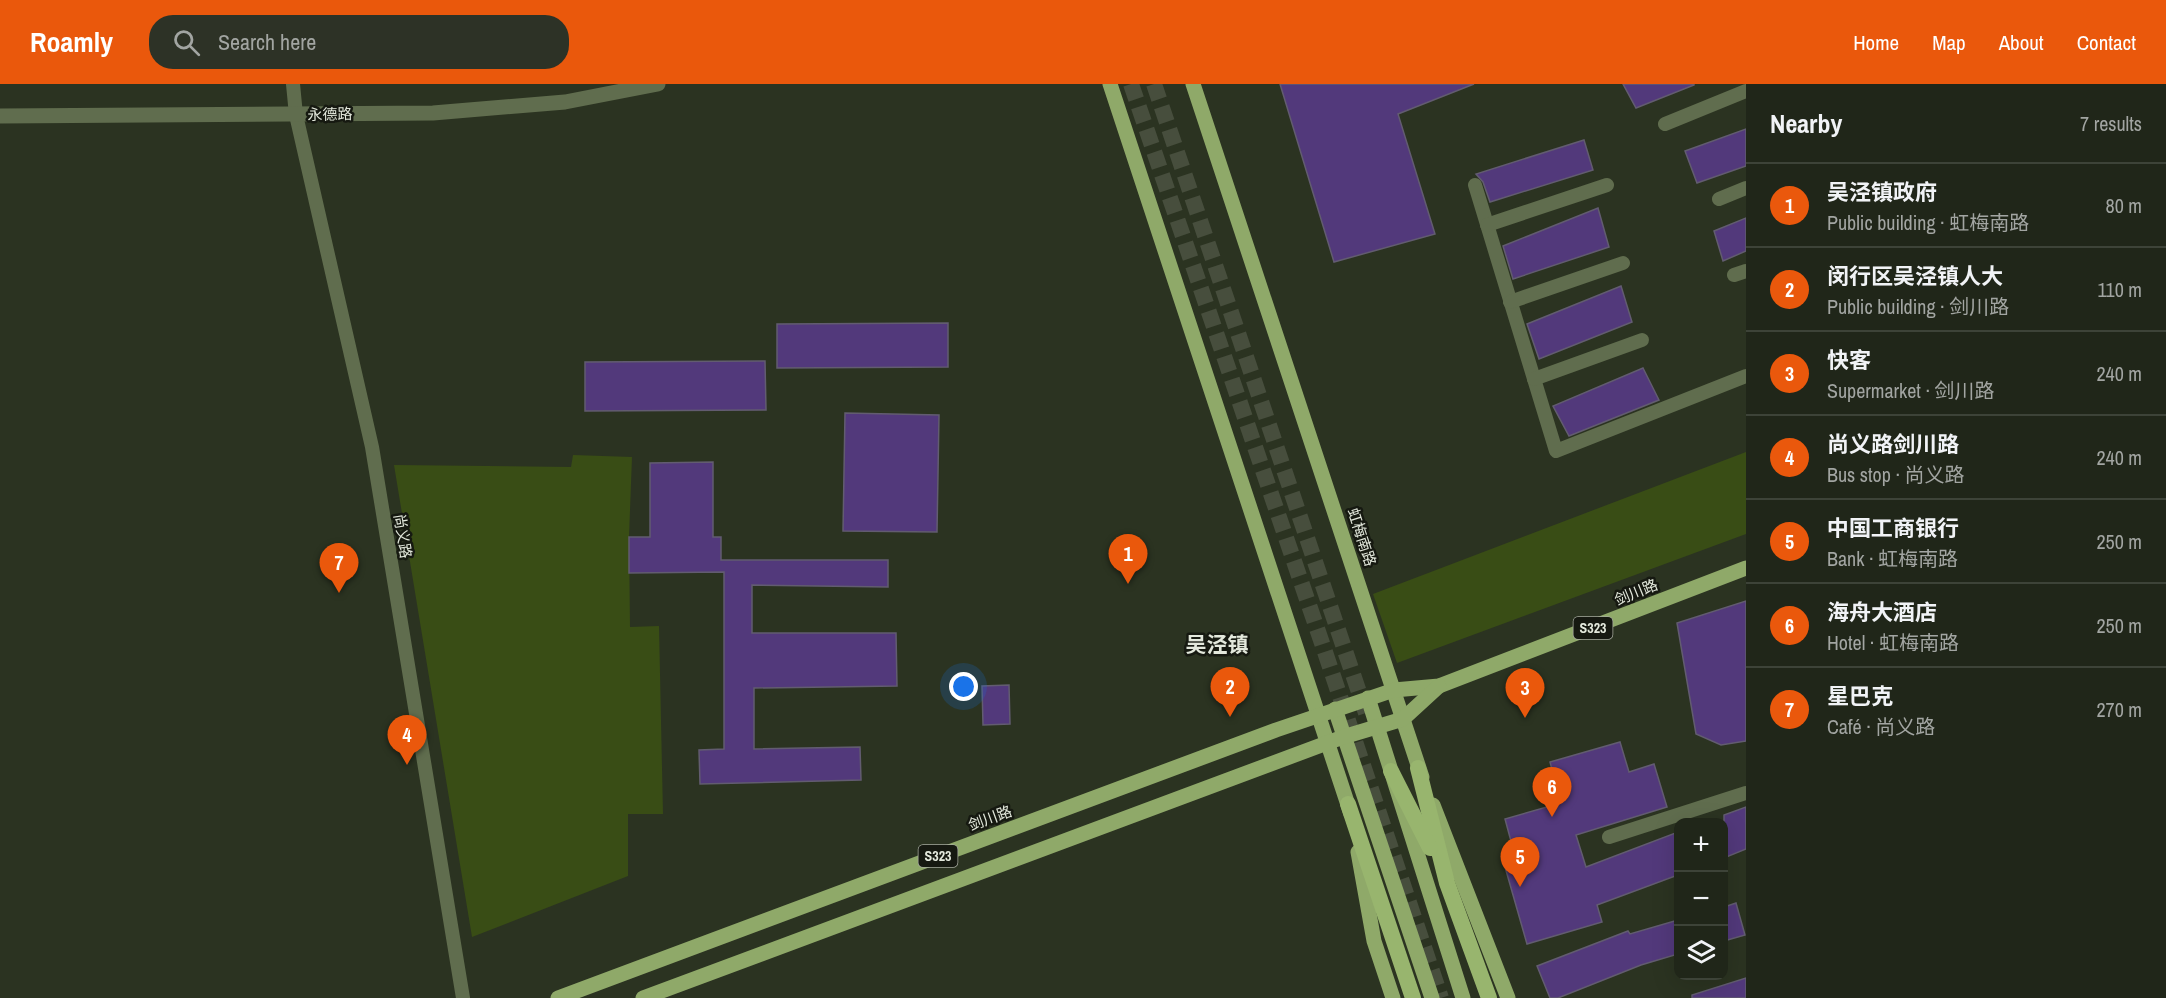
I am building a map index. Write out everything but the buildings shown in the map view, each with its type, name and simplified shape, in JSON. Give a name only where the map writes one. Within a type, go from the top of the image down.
[{"type":"highway","points":[[1418,768],[1447,883],[1488,998]]},
{"type":"highway","points":[[1391,771],[1447,883]]},
{"type":"highway","points":[[1348,804],[1413,998]]},
{"type":"main road","points":[[1110,84],[1348,804],[1374,941],[1393,998]]},
{"type":"main road","name":"虹梅南路","points":[[1193,84],[1418,768],[1508,998]]},
{"type":"main road","name":"剑川路","points":[[558,998],[1319,715],[1394,690],[1438,686],[1746,568]]},
{"type":"main road","name":"剑川路","points":[[643,998],[1343,737],[1403,719],[1438,686]]},
{"type":"main road","points":[[1368,698],[1463,998]]},
{"type":"main road","points":[[1335,710],[1432,998]]},
{"type":"street","name":"尚义路","points":[[293,84],[296,115],[372,447],[463,998]]},
{"type":"street","name":"永德路","points":[[0,116],[433,113],[551,103],[658,84]]},
{"type":"street","points":[[1665,124],[1746,91]]},
{"type":"street","points":[[1475,185],[1556,451],[1746,376]]},
{"type":"street","points":[[1487,225],[1608,185]]},
{"type":"street","points":[[1719,199],[1746,188]]},
{"type":"street","points":[[1510,302],[1623,263]]},
{"type":"street","points":[[1534,380],[1642,340]]},
{"type":"street","points":[[1609,837],[1746,793]]},
{"type":"green space","points":[[1746,452],[1746,534],[1397,663],[1373,594]]},
{"type":"green space","points":[[573,455],[632,457],[629,537],[630,627],[659,626],[663,814],[628,814],[628,876],[472,937],[394,465],[571,467]]},
{"type":"tunnel","points":[[1131,84],[1441,998]]},
{"type":"tunnel","points":[[1154,84],[1366,713]]},
{"type":"place","name":"吴泾镇政府","points":[[1128,584]]},
{"type":"place","name":"星巴克","points":[[339,593]]},
{"type":"place","name":"闵行区吴泾镇人大","points":[[1230,717]]},
{"type":"place","name":"快客","points":[[1525,718]]},
{"type":"place","name":"尚义路剑川路","points":[[407,765]]},
{"type":"place","name":"海舟大酒店","points":[[1552,817]]},
{"type":"place","name":"中国工商银行","points":[[1520,887]]},
{"type":"district","name":"吴泾镇","points":[[1217,644]]}]
